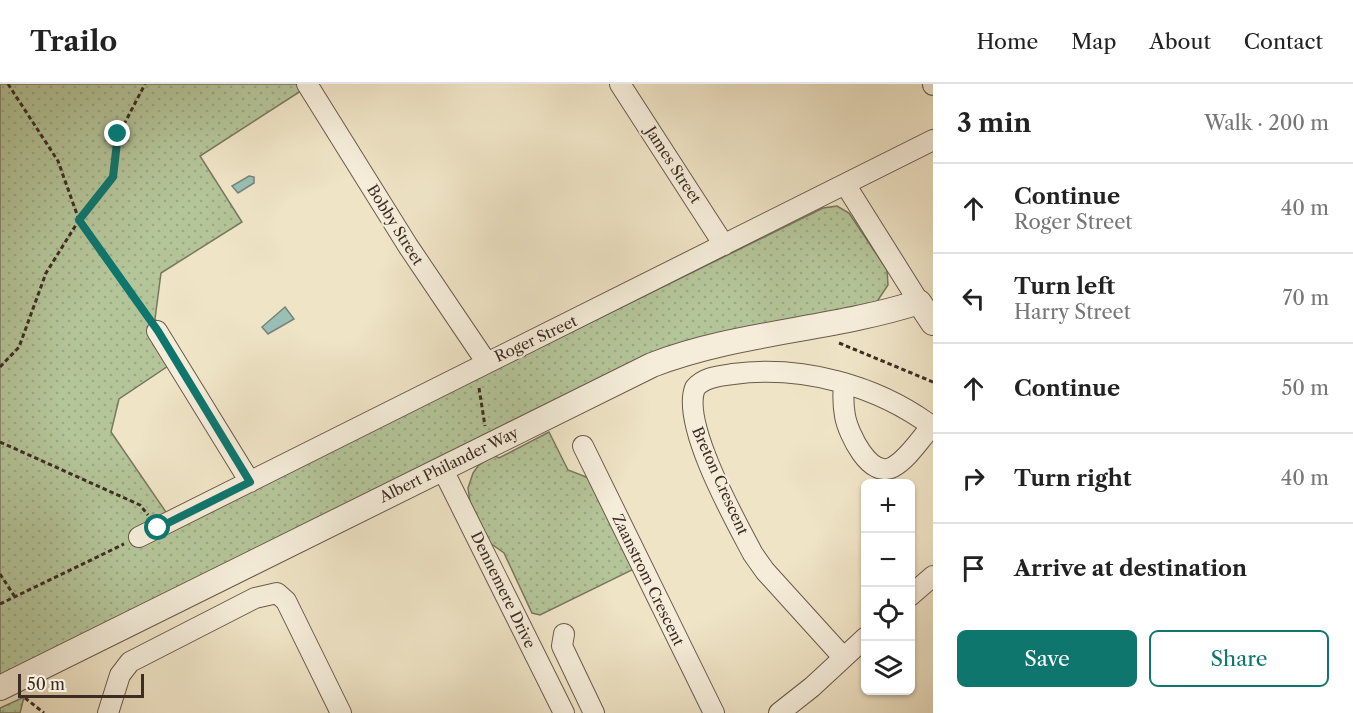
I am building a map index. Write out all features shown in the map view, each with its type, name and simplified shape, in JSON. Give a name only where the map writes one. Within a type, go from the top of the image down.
[{"type":"street","name":"Bobby Street","points":[[307,84],[480,366]]},
{"type":"street","name":"James Street","points":[[620,84],[724,245]]},
{"type":"street","name":"Roger Street","points":[[139,537],[933,140]]},
{"type":"street","points":[[844,184],[933,323]]},
{"type":"street","name":"Albert Philander Way","points":[[10,690],[442,468],[633,373],[698,350],[878,315],[919,302]]},
{"type":"street","points":[[158,331],[250,482]]},
{"type":"street","name":"Breton Crescent","points":[[843,657],[765,571],[753,554],[704,451],[694,423],[691,401],[695,388],[705,381],[750,372],[803,374],[844,383],[903,406],[932,427],[893,467],[876,468],[867,461],[846,420],[844,383]]},
{"type":"street","name":"Zaanstrom Crescent","points":[[583,446],[714,713]]},
{"type":"street","name":"Dennemere Drive","points":[[442,468],[564,713]]},
{"type":"street","points":[[915,592],[933,576]]},
{"type":"street","points":[[108,713],[120,675],[130,662],[255,598],[277,593],[286,601],[341,713]]},
{"type":"street","points":[[564,634],[562,646],[594,713]]},
{"type":"street","points":[[779,713],[861,641]]},
{"type":"path","points":[[9,84],[58,161],[79,220],[158,331]]},
{"type":"path","points":[[0,368],[19,347],[46,273],[79,220],[113,177],[118,134],[145,84]]},
{"type":"path","points":[[835,342],[933,382]]},
{"type":"path","points":[[480,366],[485,431]]},
{"type":"path","points":[[0,442],[140,505],[158,528]]},
{"type":"path","points":[[0,604],[139,537]]},
{"type":"path","points":[[0,574],[15,597]]},
{"type":"path","points":[[10,690],[44,713]]},
{"type":"green space","points":[[0,84],[301,84],[304,89],[200,156],[242,222],[161,273],[155,319],[180,358],[119,399],[111,432],[168,515],[139,545],[823,208],[837,206],[849,213],[887,270],[888,285],[876,303],[730,332],[0,681]]},
{"type":"green space","points":[[549,432],[568,470],[589,478],[636,568],[540,615],[532,613],[504,553],[490,543],[470,502],[468,488],[478,466],[493,455],[499,458]]},
{"type":"green space","points":[[24,697],[20,713],[0,713],[0,708]]},
{"type":"water","points":[[249,176],[254,177],[254,183],[238,193],[232,186]]},
{"type":"water","points":[[285,307],[294,319],[268,334],[262,327]]},
{"type":"route","points":[[118,134],[113,177],[79,220],[108,264],[158,331],[250,482],[158,528]]}]
